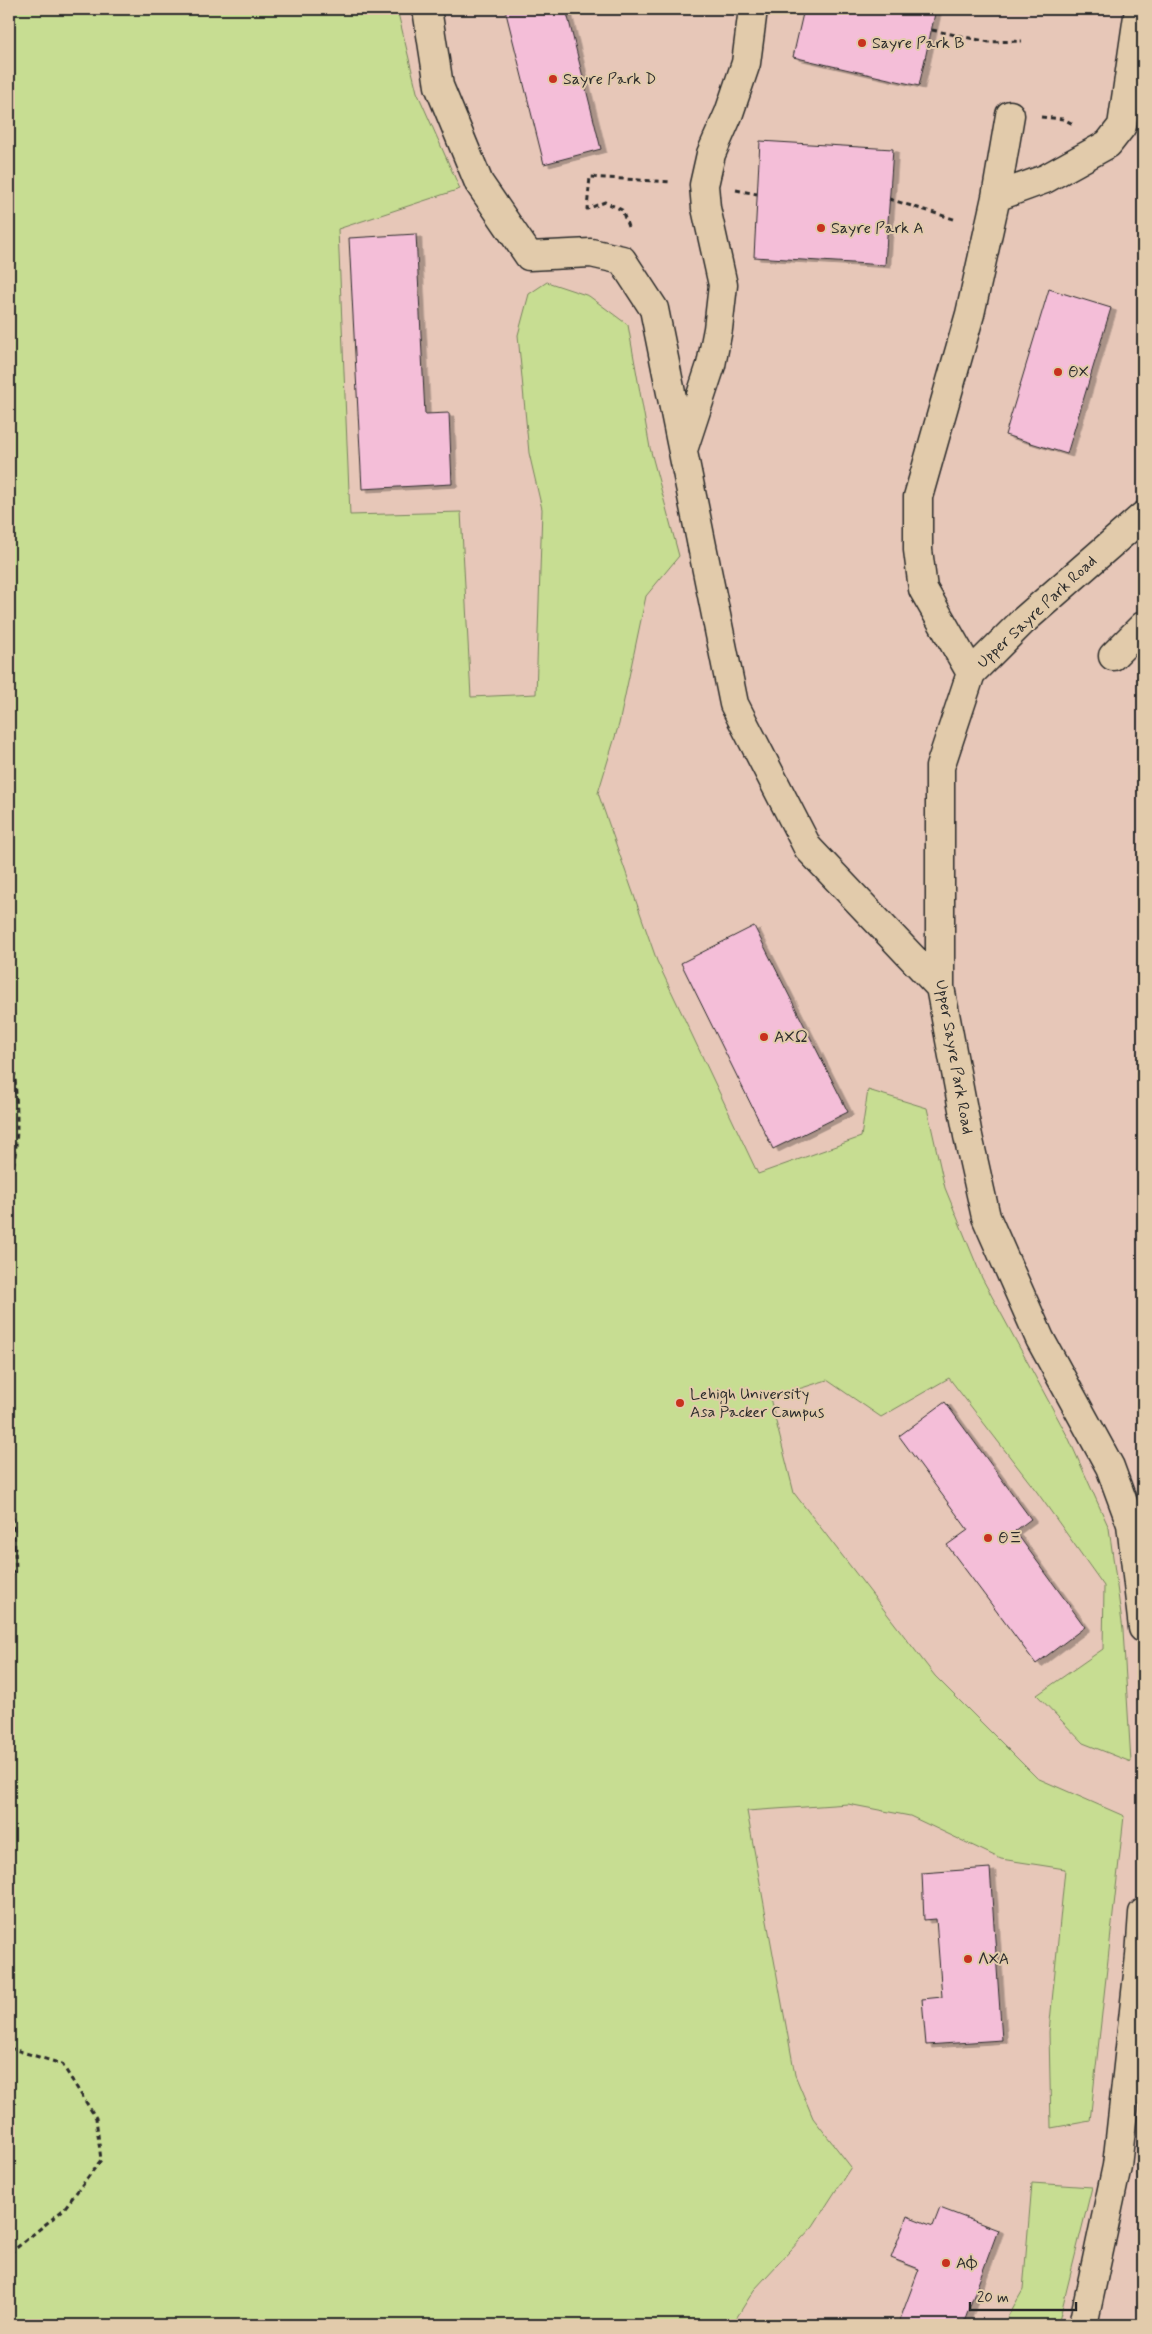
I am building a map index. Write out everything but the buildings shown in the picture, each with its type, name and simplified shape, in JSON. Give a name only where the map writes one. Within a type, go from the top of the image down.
[{"type":"street","points":[[427,9],[440,86],[472,165],[480,183],[529,256],[590,253],[622,260],[654,309],[734,704],[808,848],[940,987]]},
{"type":"street","points":[[683,452],[711,365],[718,330],[723,285],[706,208],[704,185],[711,154],[729,113],[746,63],[753,9]]},
{"type":"street","points":[[996,197],[1045,179],[1108,144],[1122,126],[1139,9]]},
{"type":"street","points":[[971,673],[923,589],[918,550],[918,497],[970,314],[996,197],[1010,115]]},
{"type":"street","name":"Upper Sayre Park Road","points":[[1143,516],[1023,621],[971,673],[940,767],[940,987],[968,1136],[986,1217],[1040,1338],[1110,1467],[1137,1533],[1143,1628]]},
{"type":"street","points":[[1113,656],[1143,626]]},
{"type":"street","points":[[1083,2325],[1116,2166],[1140,1956],[1143,1913]]},
{"type":"path","points":[[932,30],[989,42],[1022,41]]},
{"type":"path","points":[[622,260],[630,243],[622,210],[605,202],[587,208],[590,177],[704,185],[757,194]]},
{"type":"path","points":[[889,199],[934,212],[988,232]]},
{"type":"path","points":[[9,1058],[13,1057],[19,1121],[15,1163],[9,1184]]},
{"type":"path","points":[[9,1500],[12,1504],[16,1567],[9,1581]]},
{"type":"path","points":[[9,2048],[62,2064],[96,2118],[101,2160],[63,2210],[9,2254]]},
{"type":"shaded area","name":"Lehigh University Asa Packer Campus","points":[[221,9],[1143,9],[1143,2325],[192,2325]]},
{"type":"green space","points":[[9,9],[397,9],[417,92],[460,189],[338,229],[350,515],[461,512],[471,697],[536,694],[542,509],[529,453],[518,335],[529,294],[547,282],[589,296],[628,325],[650,448],[679,556],[646,596],[619,724],[598,793],[657,961],[758,1174],[861,1137],[868,1090],[927,1108],[945,1188],[982,1278],[1069,1439],[1109,1528],[1123,1630],[1131,1762],[1083,1743],[1037,1695],[1103,1649],[1104,1586],[1037,1492],[949,1378],[881,1417],[827,1380],[770,1398],[794,1493],[935,1676],[1037,1778],[1124,1816],[1090,2121],[1051,2128],[1049,2032],[1065,1869],[1001,1859],[910,1816],[848,1804],[747,1811],[795,2075],[813,2118],[851,2167],[813,2226],[754,2290],[732,2325],[9,2325]]},
{"type":"green space","points":[[1032,2183],[1092,2187],[1058,2325],[1003,2325],[1023,2290]]},
{"type":"place","name":"Sayre Park B","points":[[862,43]]},
{"type":"place","name":"Sayre Park D","points":[[553,79]]},
{"type":"place","name":"Sayre Park A","points":[[821,228]]},
{"type":"place","name":"ΘΧ","points":[[1058,372]]},
{"type":"place","name":"ΑΧΩ","points":[[764,1037]]},
{"type":"place","name":"Lehigh University Asa Packer Campus","points":[[680,1403]]},
{"type":"place","name":"ΘΞ","points":[[988,1538]]},
{"type":"place","name":"ΛΧΑ","points":[[968,1959]]},
{"type":"place","name":"AΦ","points":[[946,2263]]}]
